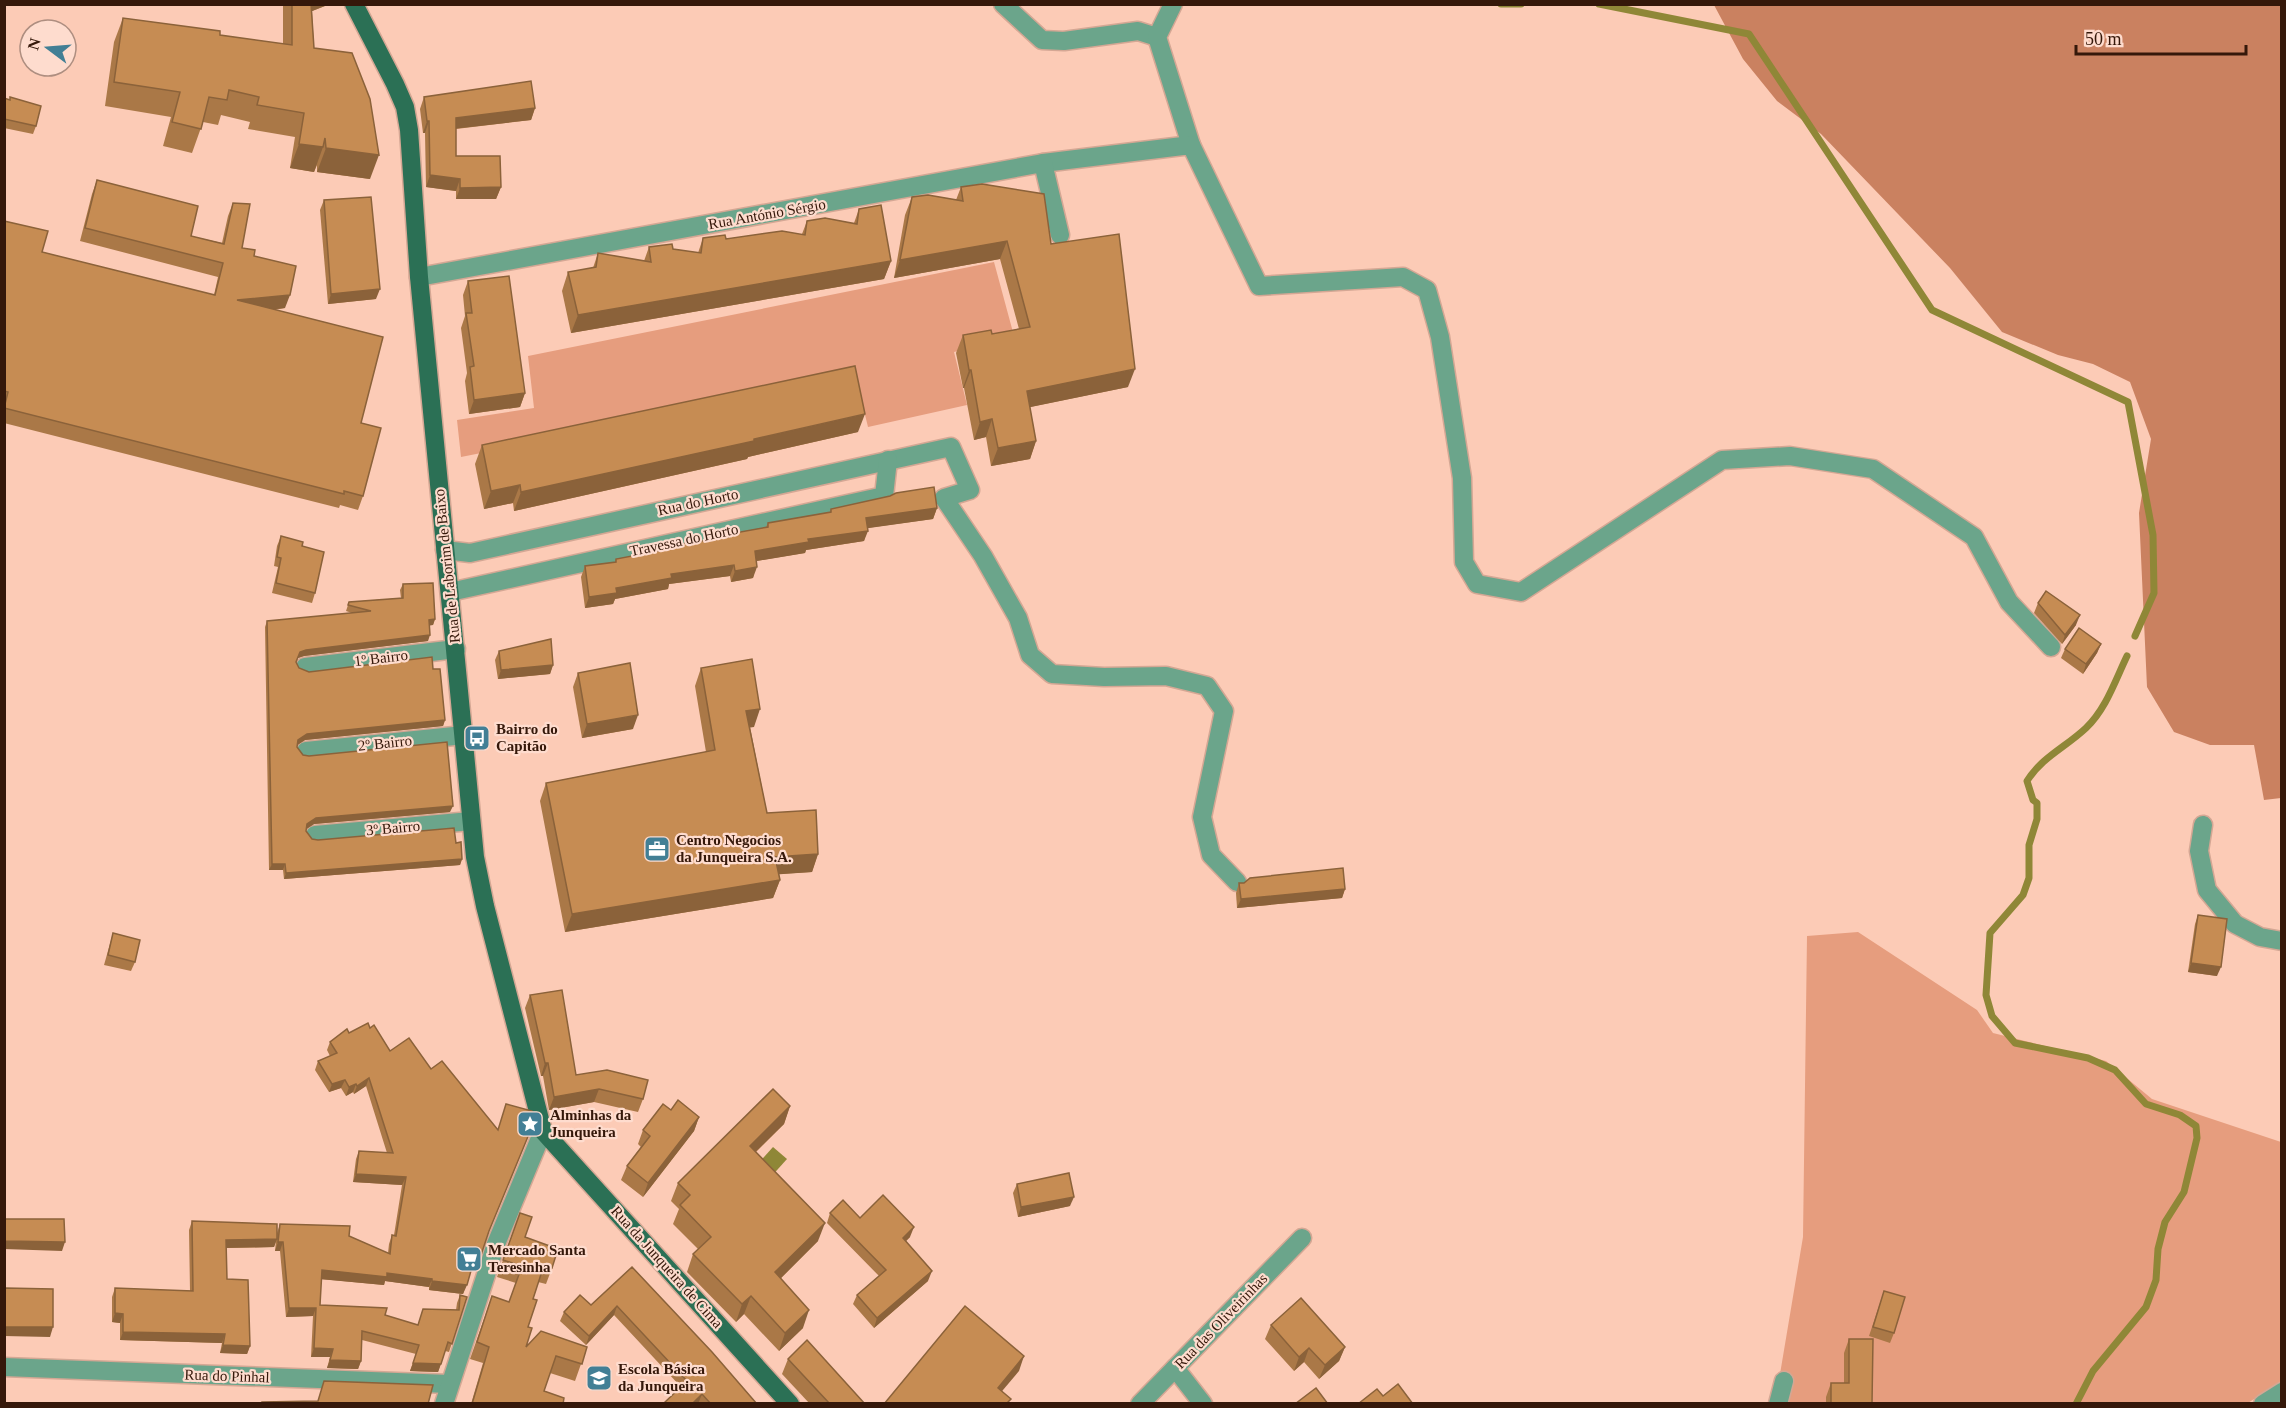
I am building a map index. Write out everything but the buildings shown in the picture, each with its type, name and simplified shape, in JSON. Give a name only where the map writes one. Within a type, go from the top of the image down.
[{"type":"main road","name":"Rua de Laborim de Baixo","points":[[354,4],[405,106],[409,130],[419,277],[475,857],[485,906],[543,1131]]},
{"type":"main road","name":"Rua da Junqueira de Cima","points":[[543,1131],[790,1404]]},
{"type":"street","points":[[1003,4],[1042,40],[1064,41],[1138,31],[1157,37]]},
{"type":"street","points":[[1173,4],[1157,37],[1191,144],[1259,286],[1403,277],[1427,290],[1440,337],[1462,478],[1464,562],[1478,584],[1521,592],[1722,460],[1790,456],[1873,469],[1974,537],[2009,603],[2051,647]]},
{"type":"street","name":"Rua António Sérgio","points":[[419,277],[1043,163],[1191,144]]},
{"type":"street","points":[[1043,163],[1060,235]]},
{"type":"street","name":"Rua do Horto","points":[[445,550],[470,553],[951,447],[970,490],[944,498],[983,556],[1018,618],[1030,655],[1052,674],[1166,676],[1207,686],[1224,711],[1202,817],[1211,855],[1237,882]]},
{"type":"street","name":"Travessa do Horto","points":[[450,591],[884,496],[888,460]]},
{"type":"street","name":"1º Bairro","points":[[305,667],[456,648]]},
{"type":"street","name":"2º Bairro","points":[[306,751],[464,735]]},
{"type":"street","name":"3º Bairro","points":[[315,835],[471,821]]},
{"type":"street","points":[[2203,825],[2199,851],[2207,890],[2235,924],[2260,937],[2282,941]]},
{"type":"street","points":[[444,1404],[496,1244],[543,1131]]},
{"type":"street","name":"Rua das Oliveirinhas","points":[[1140,1404],[1302,1239]]},
{"type":"street","name":"Rua do Pinhal","points":[[4,1367],[449,1384]]},
{"type":"street","points":[[1175,1368],[1203,1404]]},
{"type":"street","points":[[1778,1404],[1785,1382]]},
{"type":"street","points":[[2263,1404],[2282,1392]]},
{"type":"shaded area","points":[[1714,5],[2281,5],[2281,798],[2264,800],[2254,745],[2210,745],[2174,732],[2147,687],[2139,513],[2151,439],[2130,382],[2093,364],[2058,355],[2002,332],[1950,268],[1821,134],[1777,101],[1743,59]]},
{"type":"shaded area","points":[[994,262],[1014,336],[954,352],[967,405],[868,427],[856,378],[461,457],[457,420],[534,408],[528,356]]},
{"type":"shaded area","points":[[1858,932],[1977,1010],[1993,1033],[2106,1061],[2152,1099],[2281,1142],[2281,1381],[2248,1403],[1784,1403],[1779,1380],[1803,1237],[1807,936]]},
{"type":"shaded area","points":[[773,1147],[787,1159],[769,1179],[755,1167]]},
{"type":"waterway","points":[[1501,4],[1521,4]]},
{"type":"waterway","points":[[1599,4],[1749,34],[1932,310],[2128,402],[2153,535],[2154,593],[2135,636]]},
{"type":"waterway","points":[[2076,1404],[2093,1371],[2146,1307],[2156,1280],[2158,1249],[2165,1222],[2184,1192],[2197,1138],[2196,1126],[2180,1115],[2146,1104],[2115,1070],[2088,1058],[2015,1043],[1992,1016],[1986,995],[1990,933],[2023,895],[2029,878],[2029,845],[2037,819],[2037,803],[2033,800],[2027,781],[2040,765],[2093,720],[2110,694],[2127,656]]},
{"type":"place","name":"Bairro do Capitão","points":[[477,738]]},
{"type":"place","name":"Centro Negocios da Junqueira S.A.","points":[[657,849]]},
{"type":"place","name":"Alminhas da Junqueira","points":[[530,1124]]},
{"type":"place","name":"Mercado Santa Teresinha","points":[[469,1259]]},
{"type":"place","name":"Escola Básica da Junqueira","points":[[599,1378]]}]
